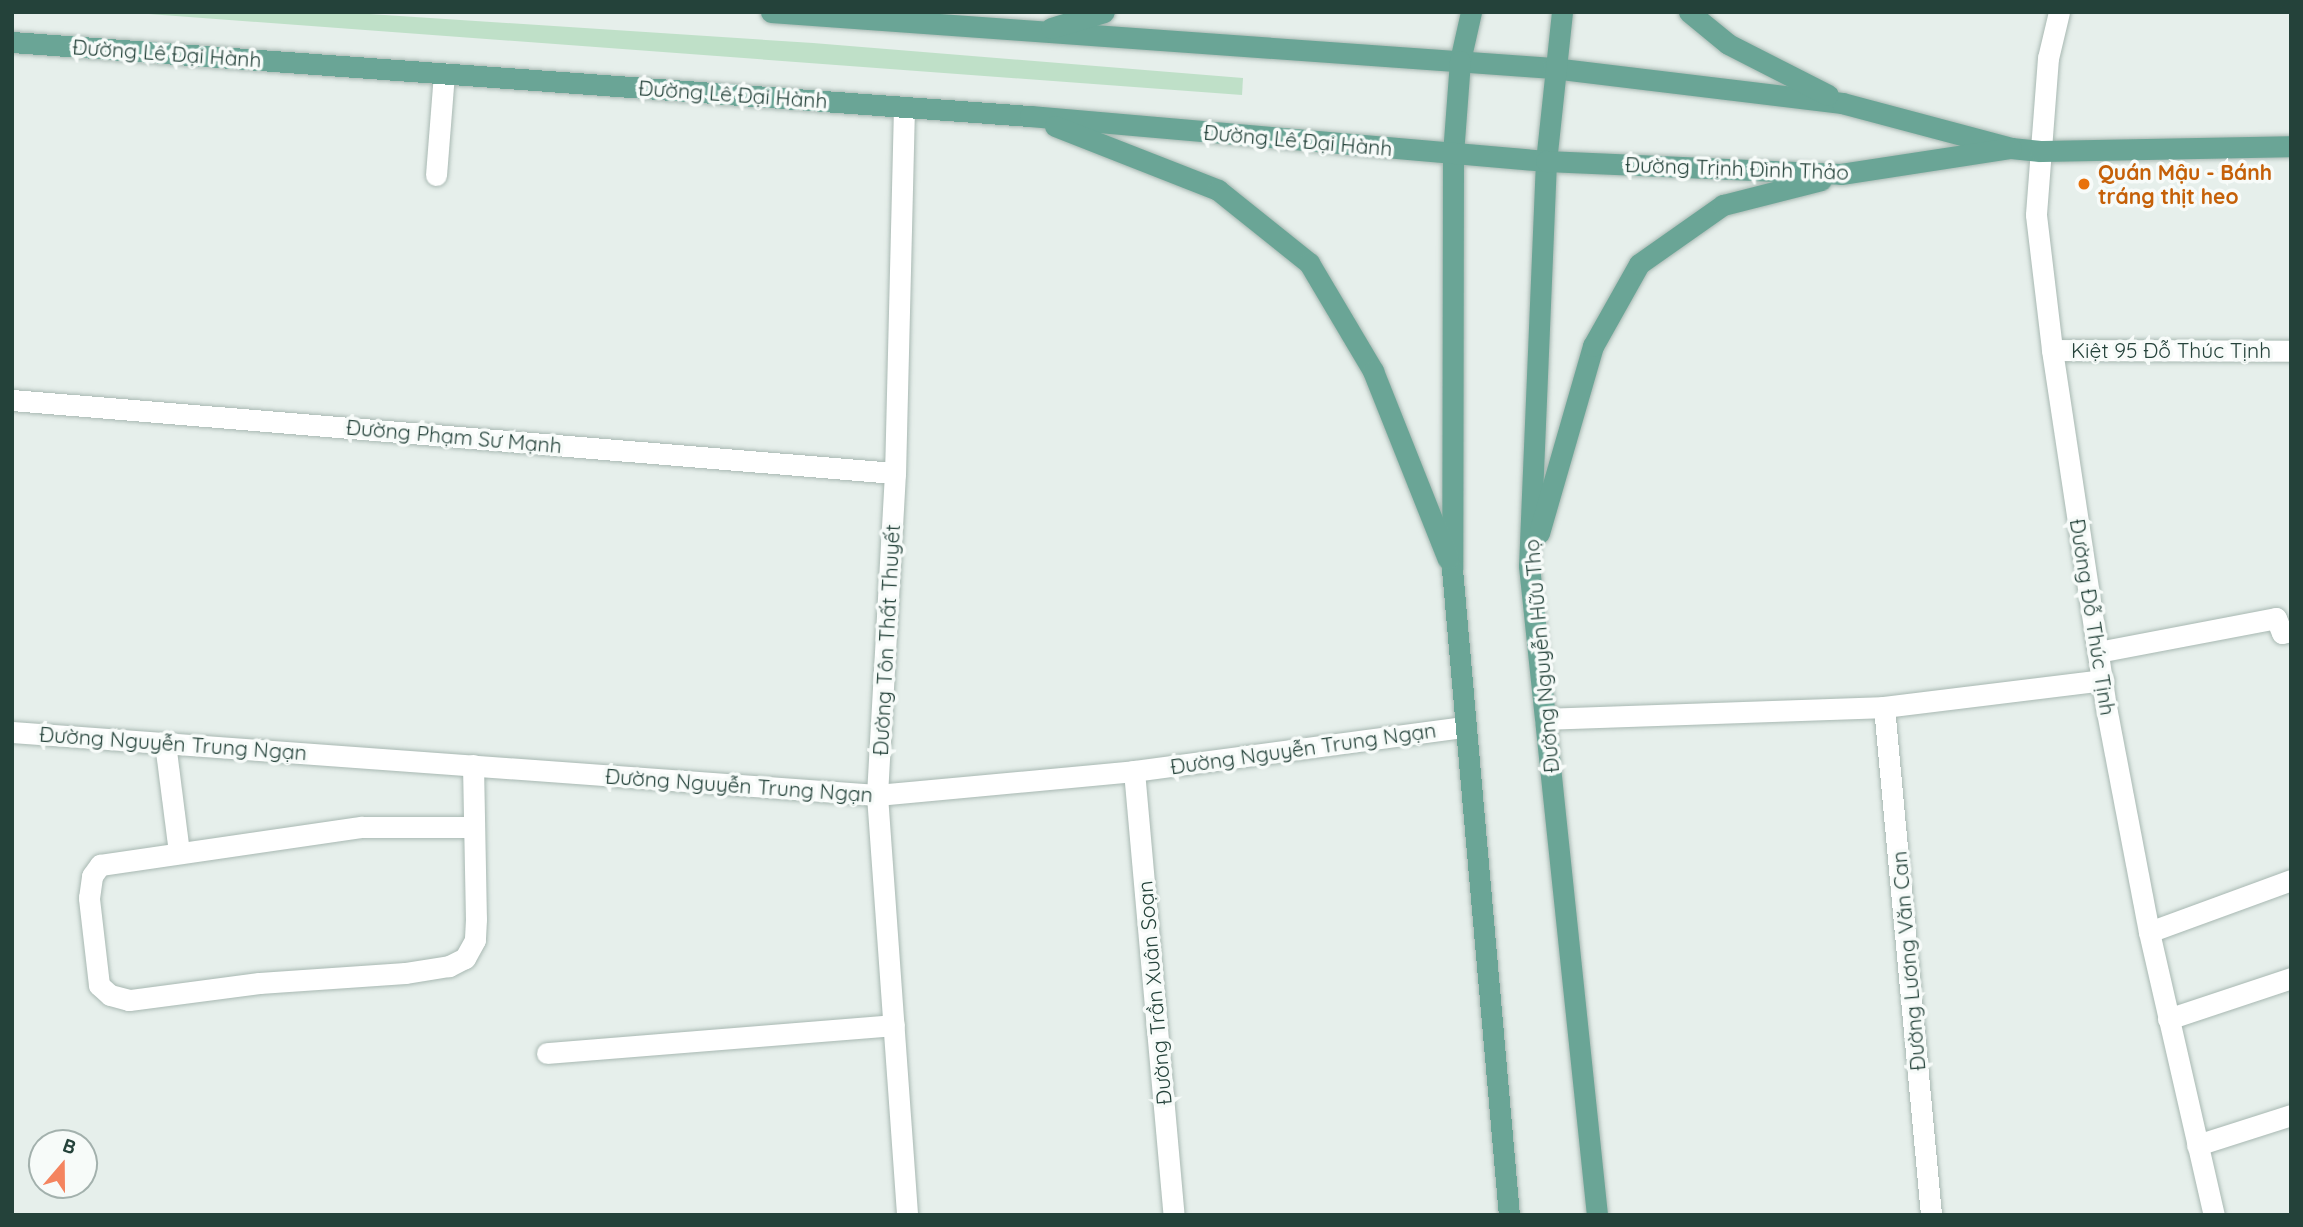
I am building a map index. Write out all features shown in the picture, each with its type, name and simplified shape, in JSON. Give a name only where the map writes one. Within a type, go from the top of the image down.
[{"type":"main road","points":[[771,12],[1460,61]]},
{"type":"main road","points":[[1039,32],[1104,12]]},
{"type":"main road","points":[[1471,12],[1460,61],[1453,154],[1452,569],[1463,727],[1509,1215]]},
{"type":"main road","name":"Đường Nguyễn Hữu Thọ","points":[[1562,12],[1553,68],[1546,161],[1529,566],[1597,1215]]},
{"type":"main road","points":[[1689,12],[1728,44],[1842,103]]},
{"type":"main road","name":"Đường Lê Đại Hành","points":[[12,42],[1030,116],[1546,161]]},
{"type":"main road","name":"Đường Trịnh Đình Thảo","points":[[1460,61],[1553,68],[1842,103],[2011,148],[2040,151],[2291,146]]},
{"type":"main road","points":[[1030,116],[1218,190],[1309,263],[1373,371],[1452,569]]},
{"type":"main road","name":"Đường Trịnh Đình Thảo","points":[[1546,161],[1841,174],[2011,148]]},
{"type":"main road","points":[[1529,566],[1594,346],[1639,264],[1723,205],[1841,174]]},
{"type":"street","name":"Đường Đỗ Thúc Tịnh","points":[[2059,12],[2048,58],[2036,215],[2052,349],[2102,680],[2148,932],[2214,1215]]},
{"type":"street","points":[[436,175],[444,74]]},
{"type":"street","name":"Đường Tôn Thất Thuyết","points":[[904,107],[895,473],[877,795],[908,1215]]},
{"type":"street","name":"Kiệt 95 Đỗ Thúc Tịnh","points":[[2052,349],[2291,351]]},
{"type":"street","name":"Đường Phạm Sư Mạnh","points":[[12,400],[895,473]]},
{"type":"street","points":[[2098,652],[2276,618],[2282,633],[2291,631]]},
{"type":"street","points":[[1545,719],[1884,707],[2102,680]]},
{"type":"street","name":"Đường Lương Văn Can","points":[[1884,707],[1931,1215]]},
{"type":"street","name":"Đường Nguyễn Trung Ngạn","points":[[12,732],[877,795],[1134,771],[1463,727]]},
{"type":"street","points":[[165,743],[179,852]]},
{"type":"street","points":[[473,765],[474,827],[475,940],[465,958],[449,966],[259,983],[129,1000],[110,995],[99,985],[89,898],[92,876],[100,864],[113,859],[362,827],[474,827]]},
{"type":"street","name":"Đường Trần Xuân Soạn","points":[[1134,771],[1174,1215]]},
{"type":"street","points":[[2148,932],[2291,880]]},
{"type":"street","points":[[2168,1019],[2291,978]]},
{"type":"street","points":[[547,1053],[894,1026]]},
{"type":"street","points":[[2197,1145],[2291,1115]]},
{"type":"green space","points":[[122,12],[339,12],[813,43],[1243,78],[1242,95]]},
{"type":"place","name":"Quán Mậu - Bánh tráng thịt heo","points":[[2084,184]]}]
